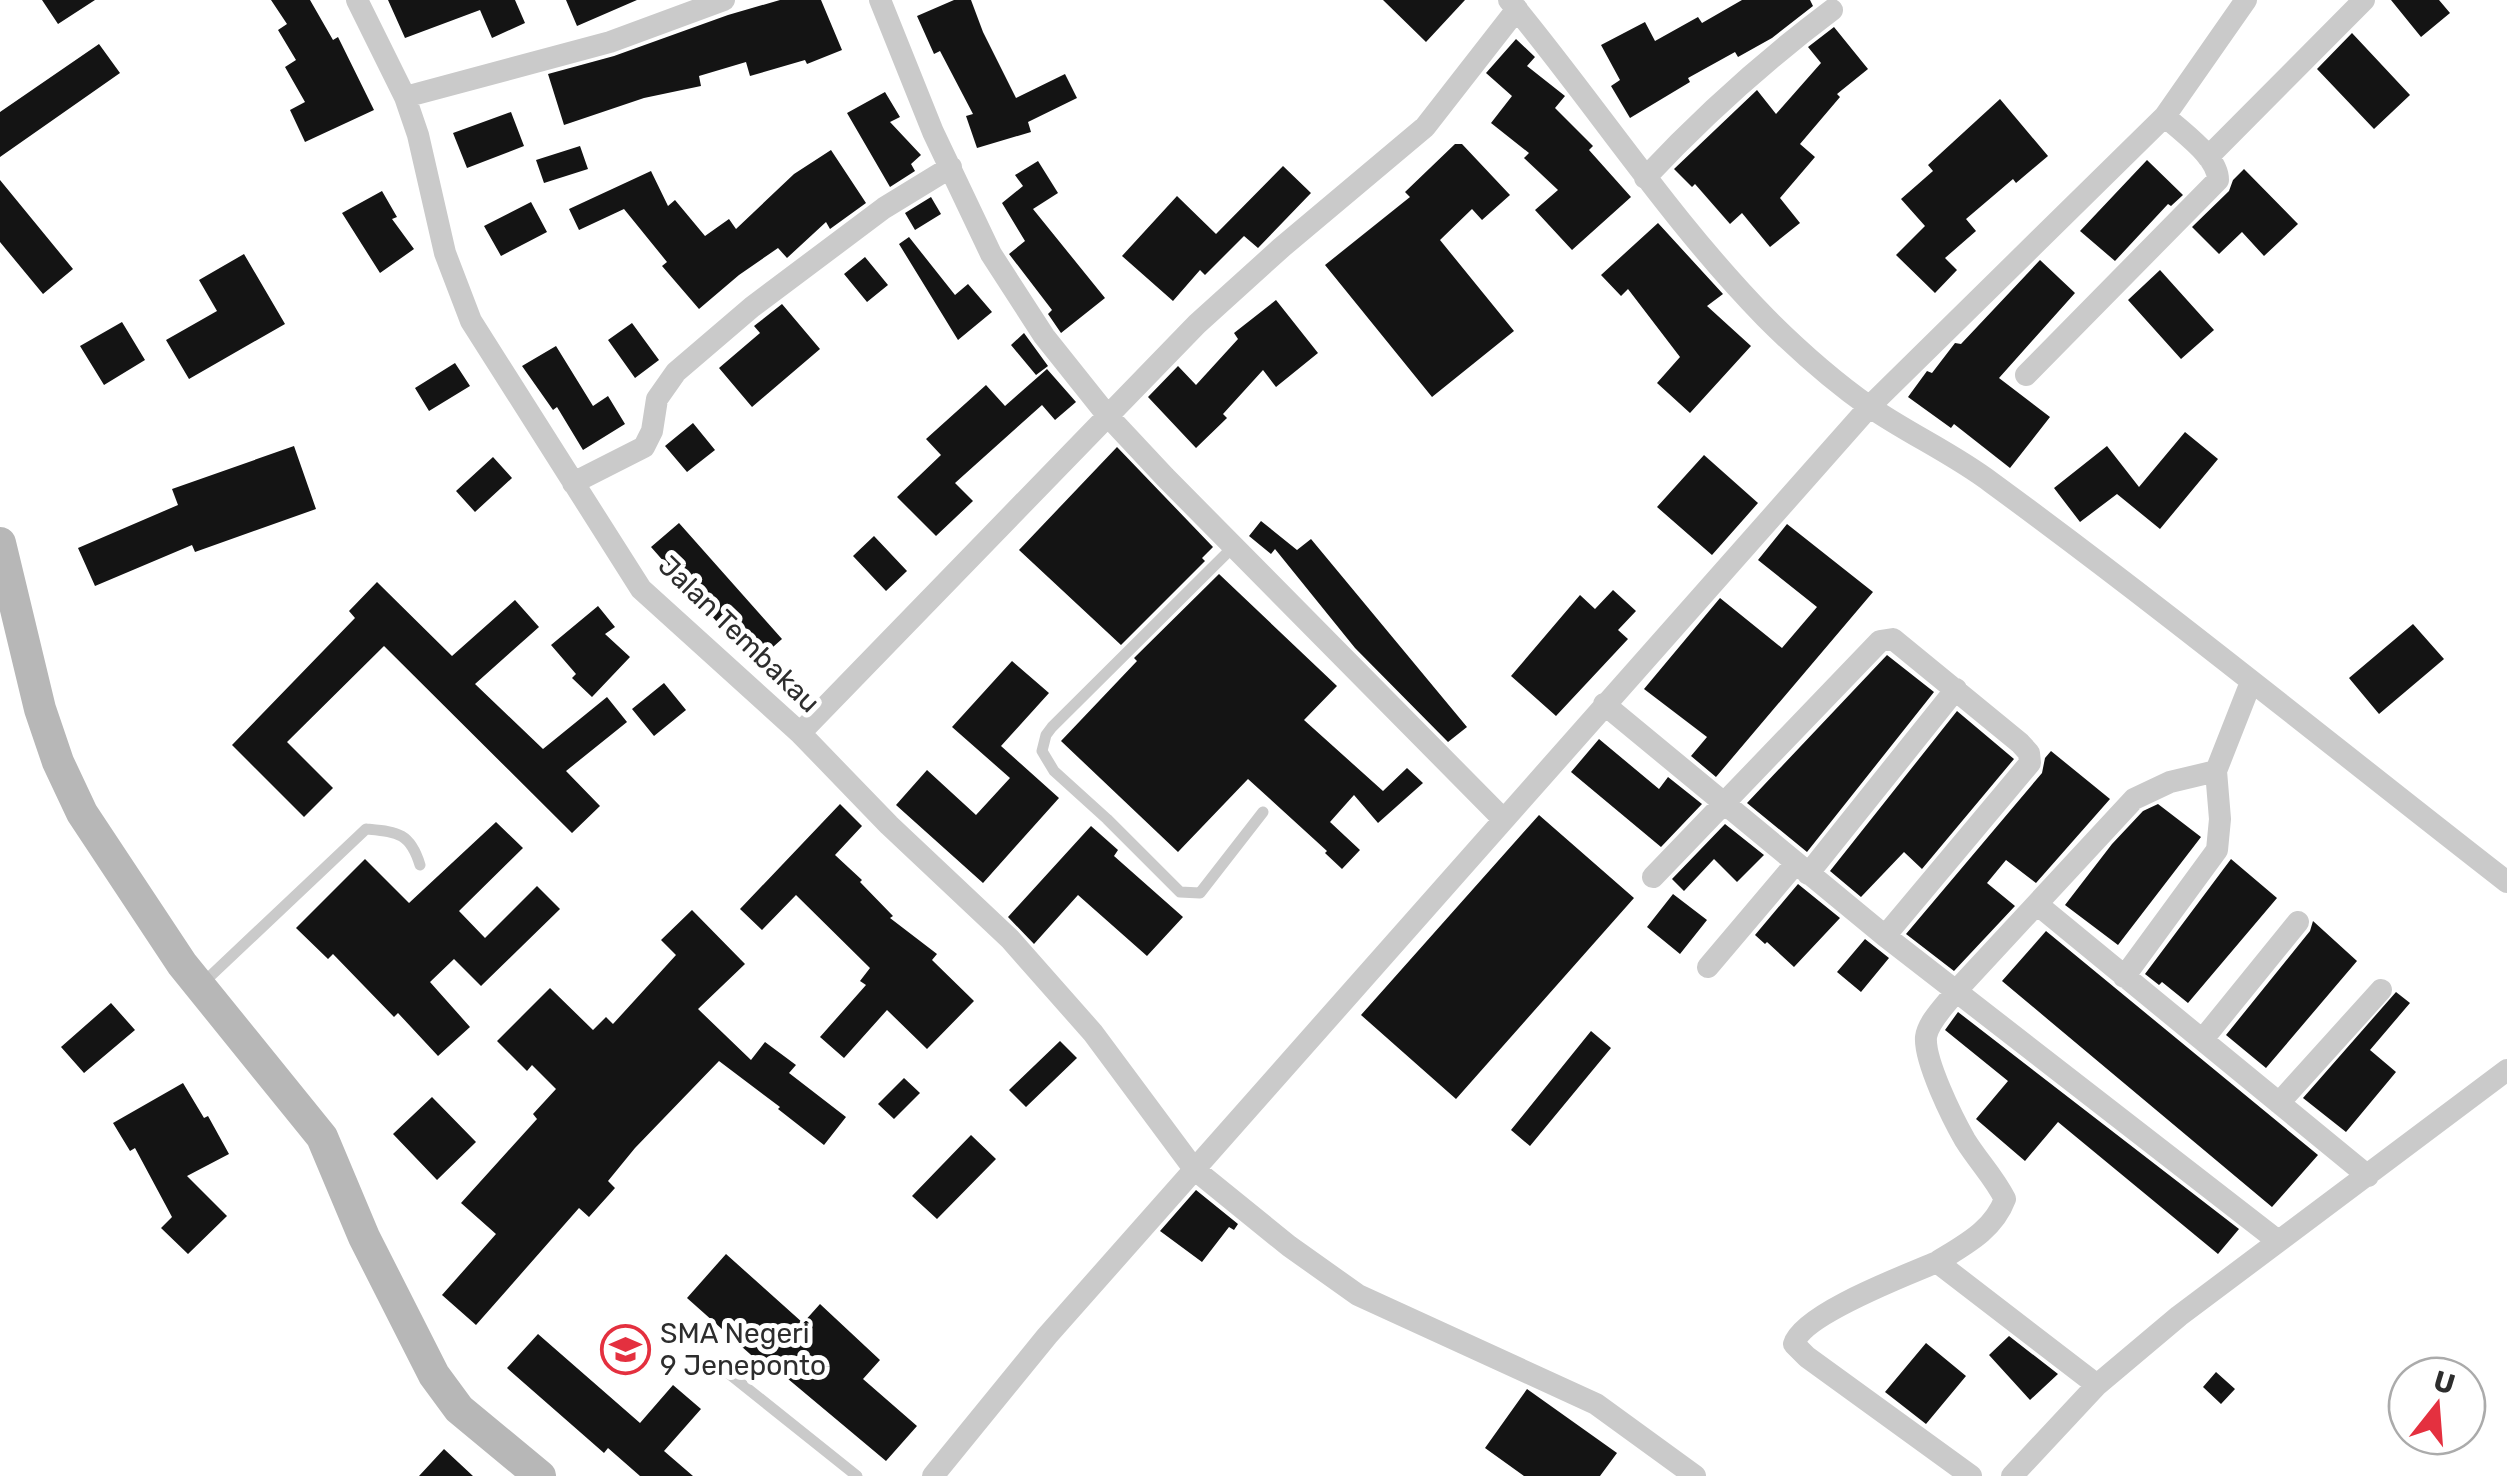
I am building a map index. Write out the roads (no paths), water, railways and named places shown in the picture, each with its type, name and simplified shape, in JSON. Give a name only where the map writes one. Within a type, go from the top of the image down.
[{"type":"main road","points":[[0,543],[40,709],[58,762],[82,813],[182,964],[322,1137],[364,1237],[434,1375],[459,1409],[540,1476]]},
{"type":"street","name":"Jalan Tembakau","points":[[357,0],[405,97],[418,135],[445,253],[470,321],[642,589],[800,733],[889,826],[1010,939],[1092,1032],[1194,1170],[1288,1246],[1358,1295],[1596,1404],[1695,1476]]},
{"type":"street","points":[[405,97],[610,42],[724,0]]},
{"type":"street","points":[[880,0],[914,86],[991,254],[1044,336],[1107,415],[1502,818]]},
{"type":"street","points":[[933,1476],[1047,1336],[1870,406],[2164,116],[2246,0]]},
{"type":"street","points":[[2208,157],[2364,0]]},
{"type":"street","points":[[800,733],[1211,312],[1424,127],[1513,4],[1645,178],[1767,319],[1826,373],[1870,406],[1989,480],[2507,882]]},
{"type":"street","points":[[1645,178],[1691,128],[1778,50],[1832,10]]},
{"type":"street","points":[[2026,375],[2216,183],[2219,176],[2208,157],[2164,116]]},
{"type":"street","points":[[574,483],[644,447],[652,430],[657,398],[676,372],[752,307],[884,208],[951,167]]},
{"type":"street","points":[[1653,877],[1880,641],[1897,641],[2020,743],[2029,753],[2030,764],[1884,936]]},
{"type":"street","points":[[2124,977],[2216,850],[2220,819],[2216,771],[2251,682]]},
{"type":"street","points":[[1708,966],[1802,868],[1956,689]]},
{"type":"street","points":[[1604,704],[1884,936],[2278,1241]]},
{"type":"street","points":[[1972,1476],[1794,1344],[1801,1330],[1856,1296],[1937,1262],[1992,1223],[2004,1199],[1966,1140],[1930,1057],[1926,1037],[1933,1022],[1956,991],[2134,799],[2170,782],[2216,771]]},
{"type":"street","points":[[2038,905],[2368,1176]]},
{"type":"street","points":[[2204,1038],[2298,922]]},
{"type":"street","points":[[2279,1103],[2381,990]]},
{"type":"street","points":[[2012,1476],[2097,1385],[2179,1316],[2507,1070]]},
{"type":"street","points":[[1937,1262],[2097,1385]]},
{"type":"lane","points":[[1234,546],[1052,727],[1042,751],[1054,772],[1108,819],[1180,892],[1200,892],[1263,812]]},
{"type":"lane","points":[[200,986],[366,830],[396,832],[406,838],[415,847],[420,865]]},
{"type":"lane","points":[[728,1373],[857,1476]]},
{"type":"place","name":"SMA Negeri 9 Jeneponto","points":[[625,1349]]}]
